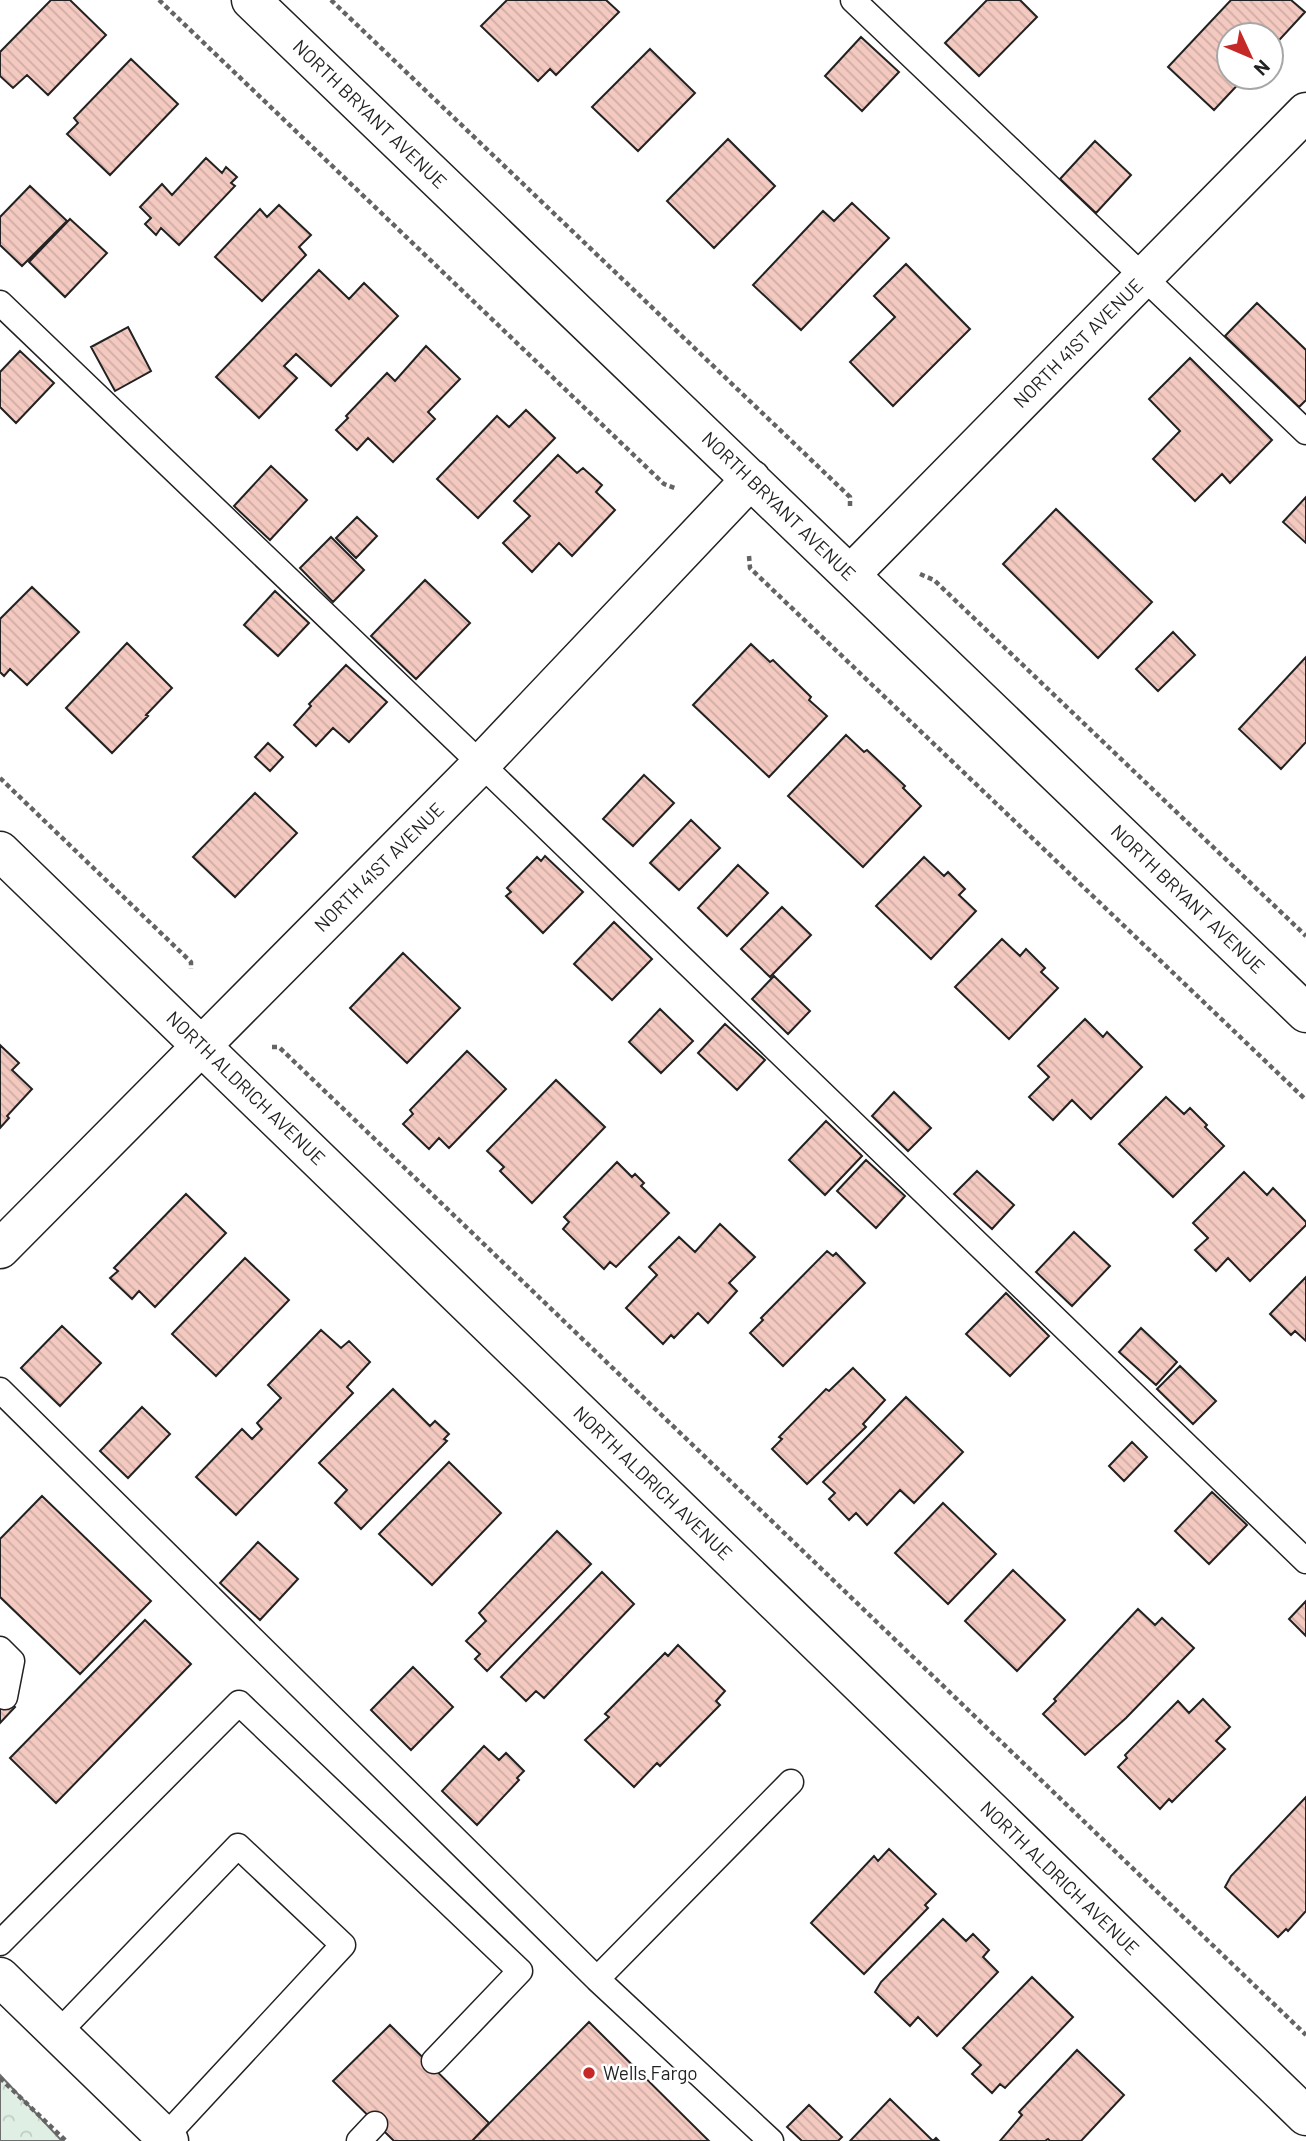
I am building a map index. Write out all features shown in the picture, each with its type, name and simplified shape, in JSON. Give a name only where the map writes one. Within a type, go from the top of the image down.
[{"type":"street","name":"NORTH BRYANT AVENUE","points":[[251,0],[1306,1013]]},
{"type":"street","name":"NORTH 41ST AVENUE","points":[[850,575],[1306,112]]},
{"type":"street","name":"NORTH 41ST AVENUE","points":[[0,1249],[481,764],[751,479]]},
{"type":"street","name":"NORTH ALDRICH AVENUE","points":[[0,850],[1306,2116]]},
{"type":"street","points":[[0,1977],[167,2139]]},
{"type":"lane","points":[[853,0],[1306,432]]},
{"type":"lane","points":[[0,303],[1306,1561]]},
{"type":"lane","points":[[0,1390],[597,1979],[771,2141]]},
{"type":"lane","points":[[0,1648],[12,1661],[5,1697]]},
{"type":"lane","points":[[0,1943],[239,1703],[520,1971],[434,2061]]},
{"type":"lane","points":[[597,1979],[791,1782]]},
{"type":"lane","points":[[58,2033],[238,1846],[343,1945],[167,2139]]},
{"type":"path","points":[[159,0],[664,484],[678,489]]},
{"type":"path","points":[[331,0],[850,497],[850,509]]},
{"type":"path","points":[[749,556],[750,568],[760,578],[1306,1100]]},
{"type":"path","points":[[919,574],[934,580],[1306,936]]},
{"type":"path","points":[[0,778],[191,962],[190,980]]},
{"type":"path","points":[[261,1048],[279,1047],[1306,2035]]},
{"type":"path","points":[[0,2078],[66,2141]]},
{"type":"green space","points":[[0,2075],[62,2141],[0,2141]]},
{"type":"building","points":[[51,0],[70,0],[106,35],[48,95],[27,75],[13,88],[0,76],[0,52]]},
{"type":"building","points":[[507,0],[606,0],[619,12],[556,75],[550,69],[538,81],[481,26]]},
{"type":"building","points":[[987,0],[1020,0],[1037,17],[979,76],[945,43]]},
{"type":"building","points":[[1231,0],[1291,0],[1305,12],[1285,34],[1285,21],[1215,21],[1215,91],[1232,91],[1214,110],[1168,67]]},
{"type":"building","points":[[861,37],[899,72],[862,111],[825,76]]},
{"type":"building","points":[[650,49],[695,93],[638,151],[592,107]]},
{"type":"building","points":[[131,59],[178,104],[110,175],[67,134],[78,123],[74,118]]},
{"type":"building","points":[[728,139],[775,186],[714,248],[667,201]]},
{"type":"building","points":[[1095,141],[1131,175],[1096,213],[1060,179]]},
{"type":"building","points":[[206,158],[222,173],[226,167],[237,177],[231,183],[235,186],[179,245],[161,228],[156,235],[145,224],[151,218],[140,207],[162,184],[172,195]]},
{"type":"building","points":[[30,186],[67,221],[22,266],[0,245],[0,217]]},
{"type":"building","points":[[852,203],[889,238],[801,330],[753,285],[823,211],[834,221]]},
{"type":"building","points":[[279,205],[311,235],[299,247],[306,255],[262,301],[215,257],[260,209],[267,217]]},
{"type":"building","points":[[70,219],[107,253],[65,297],[29,262]]},
{"type":"building","points":[[906,264],[970,329],[893,406],[850,362],[895,317],[874,296]]},
{"type":"building","points":[[319,270],[349,299],[364,283],[398,316],[331,386],[296,354],[284,366],[297,378],[259,418],[216,377]]},
{"type":"building","points":[[1257,303],[1306,350],[1306,400],[1299,407],[1225,336]]},
{"type":"building","points":[[128,327],[151,371],[115,391],[91,347]]},
{"type":"building","points":[[426,346],[460,379],[428,412],[435,419],[393,462],[368,438],[357,450],[336,430],[387,373],[395,381]]},
{"type":"building","points":[[20,351],[54,383],[16,423],[0,407],[0,372]]},
{"type":"building","points":[[1190,358],[1272,440],[1230,483],[1222,474],[1195,501],[1153,459],[1180,431],[1149,399]]},
{"type":"building","points":[[526,410],[555,438],[478,518],[437,479],[497,416],[509,427]]},
{"type":"building","points":[[558,455],[577,473],[583,468],[602,485],[596,492],[615,510],[572,556],[559,543],[532,572],[503,543],[530,516],[514,501]]},
{"type":"building","points":[[271,466],[307,500],[270,540],[234,506]]},
{"type":"building","points":[[1306,497],[1306,543],[1283,522]]},
{"type":"building","points":[[1056,509],[1152,602],[1098,658],[1003,564]]},
{"type":"building","points":[[357,517],[377,536],[356,558],[336,538]]},
{"type":"building","points":[[331,537],[364,570],[333,602],[300,568]]},
{"type":"building","points":[[425,580],[470,623],[416,679],[371,636]]},
{"type":"building","points":[[32,587],[79,632],[27,685],[10,669],[4,676],[0,672],[0,619]]},
{"type":"building","points":[[275,591],[309,623],[278,656],[244,625]]},
{"type":"building","points":[[1173,632],[1195,655],[1158,691],[1136,669]]},
{"type":"building","points":[[127,643],[172,688],[112,753],[66,708]]},
{"type":"building","points":[[751,644],[770,662],[773,660],[827,716],[769,777],[693,705]]},
{"type":"building","points":[[1306,657],[1306,742],[1281,769],[1239,729]]},
{"type":"building","points":[[346,665],[387,702],[349,742],[333,728],[316,746],[294,725],[311,706],[309,704]]},
{"type":"building","points":[[846,735],[864,752],[867,750],[905,786],[903,788],[921,806],[863,867],[788,796]]},
{"type":"building","points":[[268,743],[283,757],[270,771],[255,757]]},
{"type":"building","points":[[644,775],[674,803],[633,846],[603,819]]},
{"type":"building","points":[[255,793],[297,833],[235,897],[193,857]]},
{"type":"building","points":[[691,820],[720,848],[679,890],[650,863]]},
{"type":"building","points":[[545,856],[583,892],[543,933],[506,896],[511,892],[507,888],[537,857],[541,861]]},
{"type":"building","points":[[924,857],[944,876],[948,872],[965,889],[959,895],[976,911],[931,959],[876,906]]},
{"type":"building","points":[[738,865],[768,893],[727,936],[698,908]]},
{"type":"building","points":[[782,907],[811,935],[770,977],[741,949]]},
{"type":"building","points":[[614,922],[652,959],[612,1000],[574,964]]},
{"type":"building","points":[[1002,939],[1020,956],[1026,949],[1045,968],[1041,972],[1058,988],[1009,1039],[955,987]]},
{"type":"building","points":[[403,953],[460,1008],[407,1063],[350,1008]]},
{"type":"building","points":[[774,976],[810,1011],[788,1034],[752,999]]},
{"type":"building","points":[[660,1009],[693,1041],[661,1073],[629,1042]]},
{"type":"building","points":[[1085,1019],[1103,1037],[1107,1032],[1142,1067],[1091,1119],[1072,1100],[1053,1120],[1029,1097],[1049,1077],[1038,1066]]},
{"type":"building","points":[[725,1024],[765,1060],[737,1090],[698,1053]]},
{"type":"building","points":[[0,1045],[19,1063],[12,1070],[32,1089],[7,1116],[9,1118],[0,1128]]},
{"type":"building","points":[[467,1051],[506,1089],[449,1148],[439,1138],[429,1149],[403,1124],[413,1114],[410,1110]]},
{"type":"building","points":[[556,1080],[605,1127],[532,1203],[500,1171],[504,1167],[487,1151]]},
{"type":"building","points":[[894,1092],[931,1128],[908,1151],[872,1116]]},
{"type":"building","points":[[1166,1097],[1184,1114],[1190,1108],[1224,1146],[1173,1197],[1119,1144]]},
{"type":"building","points":[[826,1121],[862,1156],[825,1195],[789,1160]]},
{"type":"building","points":[[866,1160],[905,1196],[876,1228],[837,1191]]},
{"type":"building","points":[[617,1162],[632,1177],[635,1174],[644,1183],[641,1186],[669,1213],[616,1267],[610,1262],[604,1269],[563,1229],[569,1222],[564,1217]]},
{"type":"building","points":[[977,1171],[1014,1205],[992,1229],[954,1194]]},
{"type":"building","points":[[1244,1172],[1267,1195],[1273,1188],[1306,1222],[1250,1281],[1228,1258],[1216,1271],[1195,1250],[1208,1238],[1193,1223]]},
{"type":"building","points":[[186,1194],[226,1233],[155,1307],[139,1291],[132,1299],[110,1278],[118,1271],[114,1268]]},
{"type":"building","points":[[720,1224],[755,1257],[729,1283],[737,1291],[708,1323],[698,1313],[674,1338],[671,1335],[663,1344],[626,1308],[657,1275],[649,1267],[679,1237],[695,1252]]},
{"type":"building","points":[[1074,1232],[1110,1266],[1072,1306],[1036,1272]]},
{"type":"building","points":[[827,1251],[833,1256],[836,1253],[865,1283],[783,1366],[750,1333],[763,1320],[761,1318]]},
{"type":"building","points":[[245,1258],[289,1300],[216,1376],[172,1334]]},
{"type":"building","points":[[1306,1277],[1306,1341],[1295,1331],[1291,1335],[1270,1314]]},
{"type":"building","points":[[1006,1293],[1049,1336],[1010,1376],[966,1334]]},
{"type":"building","points":[[62,1326],[101,1363],[60,1406],[21,1368]]},
{"type":"building","points":[[1141,1328],[1177,1362],[1156,1385],[1119,1352]]},
{"type":"building","points":[[321,1330],[341,1348],[349,1341],[370,1362],[347,1387],[353,1393],[236,1515],[196,1477],[242,1429],[252,1439],[262,1429],[257,1423],[281,1398],[268,1385]]},
{"type":"building","points":[[1180,1366],[1216,1401],[1193,1424],[1157,1389]]},
{"type":"building","points":[[853,1368],[885,1400],[863,1424],[866,1427],[807,1484],[772,1449],[782,1439],[779,1437],[826,1389],[829,1391]]},
{"type":"building","points":[[393,1389],[430,1426],[435,1421],[449,1434],[444,1439],[447,1441],[361,1529],[335,1503],[347,1490],[319,1463]]},
{"type":"building","points":[[906,1397],[963,1452],[914,1503],[900,1490],[867,1525],[856,1513],[849,1520],[829,1499],[835,1493],[823,1482]]},
{"type":"building","points":[[142,1407],[170,1434],[128,1478],[100,1451]]},
{"type":"building","points":[[1132,1442],[1147,1457],[1124,1481],[1109,1466]]},
{"type":"building","points":[[449,1462],[501,1513],[432,1585],[379,1534]]},
{"type":"building","points":[[1212,1492],[1247,1525],[1209,1564],[1175,1531]]},
{"type":"building","points":[[42,1496],[151,1601],[80,1674],[0,1597],[0,1539]]},
{"type":"building","points":[[943,1503],[996,1554],[948,1604],[895,1553]]},
{"type":"building","points":[[557,1531],[591,1564],[487,1671],[475,1659],[480,1654],[466,1641],[486,1621],[479,1613]]},
{"type":"building","points":[[258,1542],[298,1579],[260,1620],[220,1583]]},
{"type":"building","points":[[1013,1570],[1065,1620],[1017,1671],[965,1621]]},
{"type":"building","points":[[602,1572],[634,1604],[544,1698],[536,1691],[526,1701],[501,1677]]},
{"type":"building","points":[[1306,1601],[1306,1636],[1289,1619]]},
{"type":"building","points":[[1138,1609],[1155,1625],[1162,1618],[1194,1648],[1126,1718],[1085,1755],[1043,1714]]},
{"type":"building","points":[[145,1620],[191,1664],[56,1803],[10,1758]]},
{"type":"building","points":[[678,1645],[725,1691],[716,1701],[720,1705],[660,1766],[657,1763],[634,1787],[585,1740],[609,1717],[605,1714],[665,1653],[668,1656]]},
{"type":"building","points":[[413,1667],[453,1707],[411,1750],[371,1710]]},
{"type":"building","points":[[0,1692],[15,1707],[0,1723]]},
{"type":"building","points":[[1203,1699],[1230,1727],[1216,1741],[1225,1749],[1172,1802],[1169,1799],[1160,1809],[1118,1767],[1127,1758],[1125,1755],[1178,1701],[1189,1713]]},
{"type":"building","points":[[484,1746],[499,1760],[506,1753],[524,1771],[517,1778],[519,1780],[477,1825],[442,1791]]},
{"type":"building","points":[[1306,1797],[1306,1911],[1288,1931],[1286,1929],[1278,1937],[1225,1887],[1231,1876]]},
{"type":"building","points":[[889,1849],[936,1894],[925,1905],[928,1908],[864,1974],[811,1923],[874,1856],[878,1861]]},
{"type":"building","points":[[943,1919],[966,1941],[973,1934],[989,1950],[983,1957],[998,1972],[937,2036],[918,2017],[910,2026],[875,1992],[881,1982]]},
{"type":"building","points":[[1032,1977],[1073,2017],[1005,2088],[1000,2084],[992,2093],[972,2074],[981,2065],[963,2048]]},
{"type":"building","name":"Wells Fargo","points":[[589,2022],[709,2141],[472,2141]]},
{"type":"building","points":[[390,2025],[489,2123],[472,2141],[394,2141],[333,2081]]},
{"type":"building","points":[[1077,2050],[1124,2095],[1081,2141],[1000,2141],[1022,2115],[1019,2112]]},
{"type":"building","points":[[890,2099],[933,2141],[850,2141]]},
{"type":"building","points":[[809,2105],[842,2137],[838,2141],[802,2141],[787,2127]]},
{"type":"place","name":"Wells Fargo","points":[[589,2073]]}]
